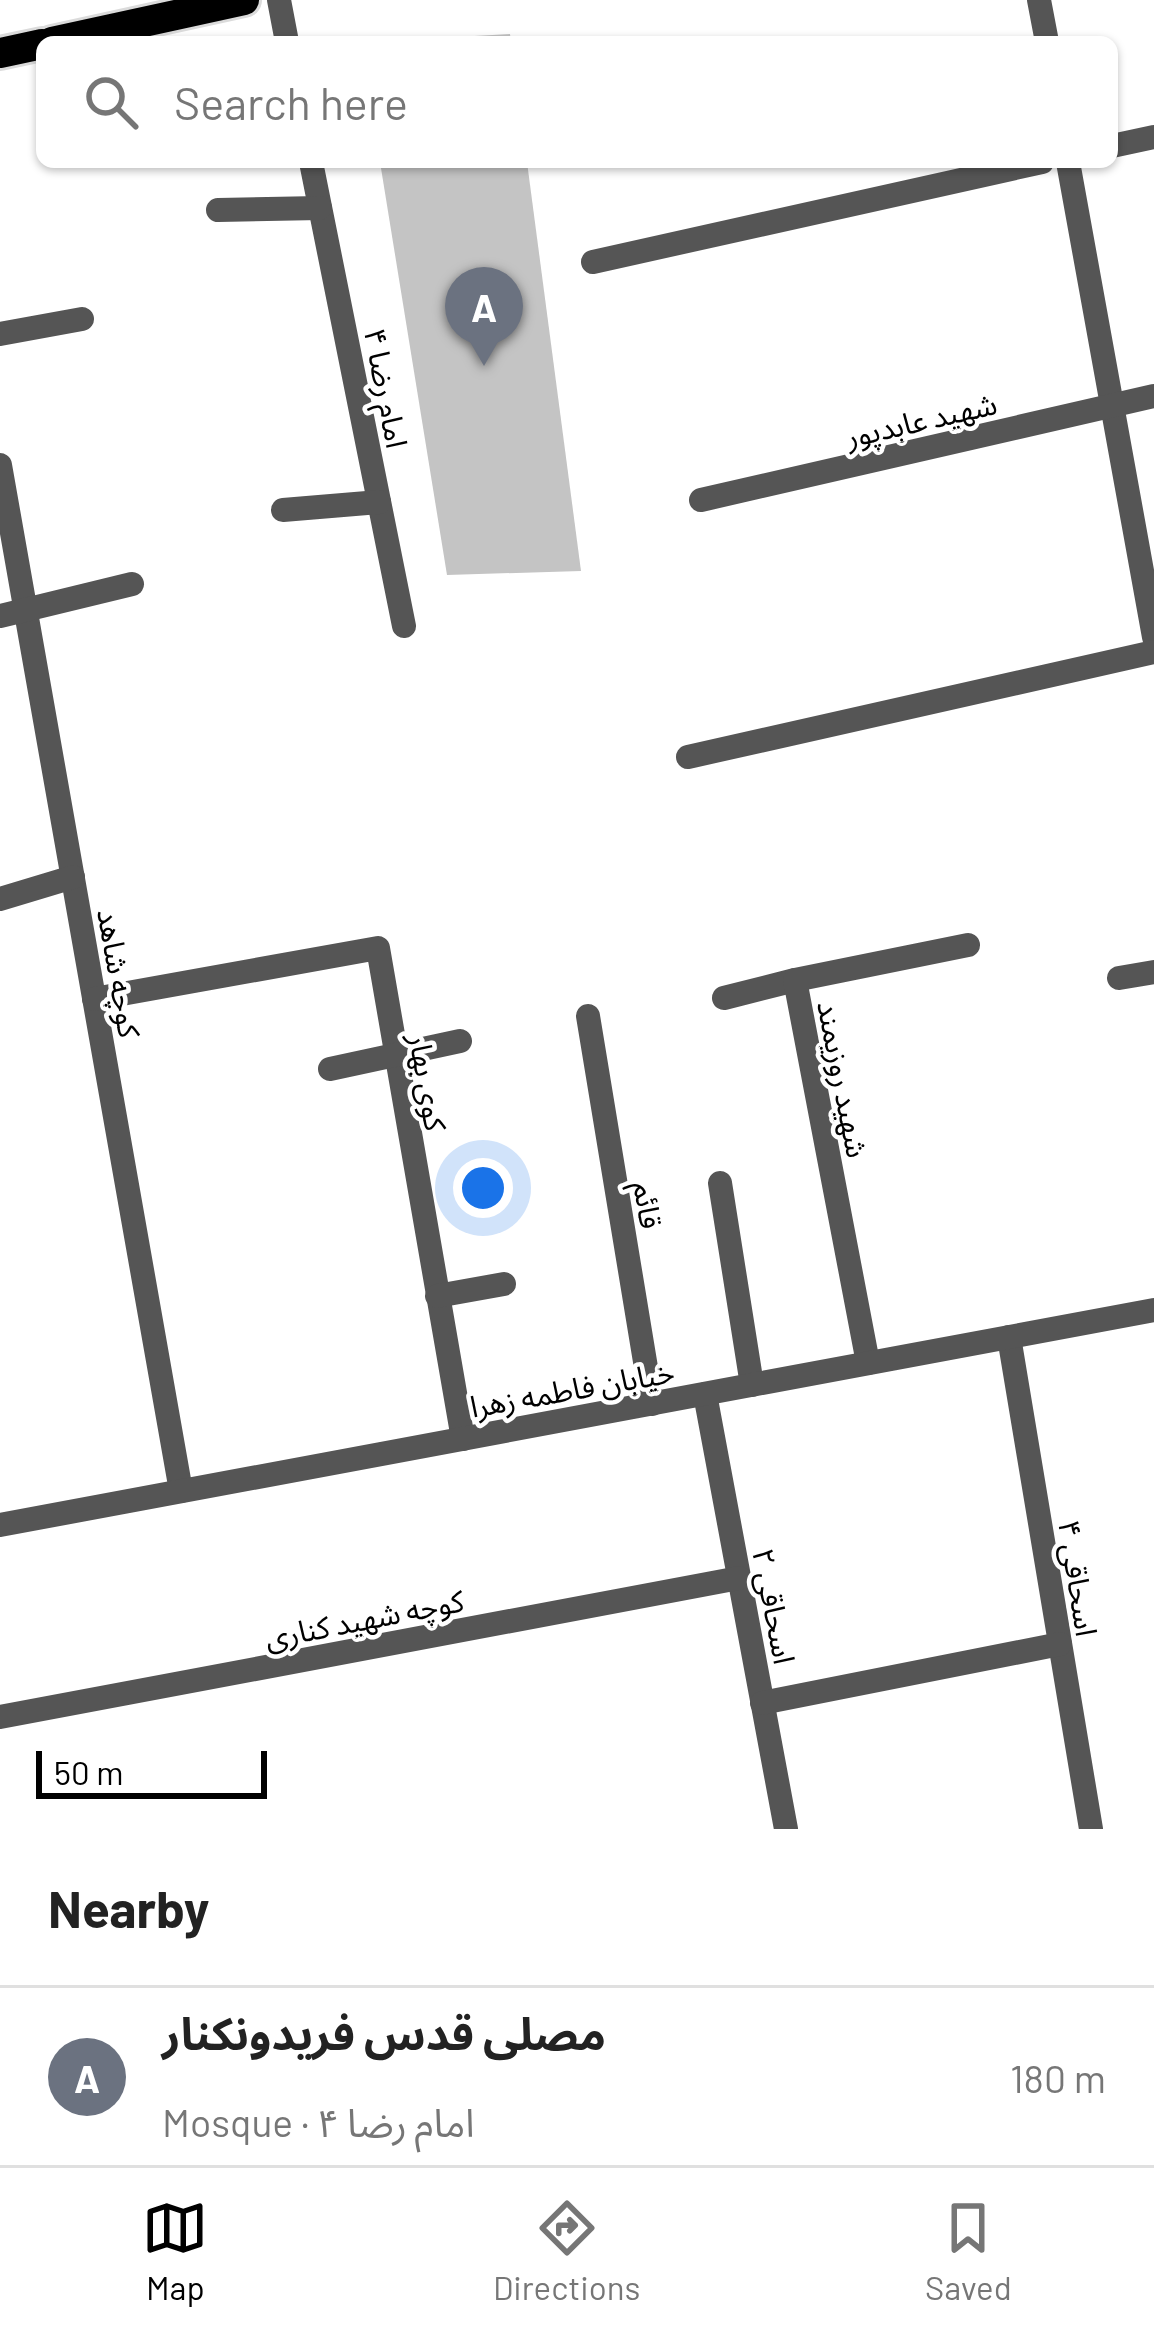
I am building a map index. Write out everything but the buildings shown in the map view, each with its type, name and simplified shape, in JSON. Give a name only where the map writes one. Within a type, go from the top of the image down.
[{"type":"main road","points":[[79,36],[244,0]]},
{"type":"main road","points":[[0,53],[36,45]]},
{"type":"street","points":[[279,0],[286,36]]},
{"type":"street","points":[[1039,0],[1046,36]]},
{"type":"street","points":[[1118,145],[1154,137]]},
{"type":"street","name":"امام رضا ۴","points":[[312,168],[404,626]]},
{"type":"street","points":[[593,262],[1015,168]]},
{"type":"street","points":[[1070,168],[1154,637]]},
{"type":"street","points":[[218,210],[320,208]]},
{"type":"street","points":[[0,334],[82,320]]},
{"type":"street","name":"شهید عابدپور","points":[[701,500],[1154,396]]},
{"type":"street","name":"کوچه شاهد","points":[[0,465],[181,1491]]},
{"type":"street","points":[[283,510],[379,502]]},
{"type":"street","points":[[0,616],[132,584]]},
{"type":"street","points":[[688,757],[1154,652]]},
{"type":"street","points":[[0,899],[73,877]]},
{"type":"street","name":"شهید روزیمند","points":[[868,1364],[795,980],[968,945]]},
{"type":"street","name":"کوی بهار","points":[[94,999],[378,948],[463,1438]]},
{"type":"street","points":[[1119,978],[1154,972]]},
{"type":"street","points":[[724,998],[795,980]]},
{"type":"street","name":"قائم","points":[[588,1016],[652,1404]]},
{"type":"street","points":[[330,1070],[460,1041]]},
{"type":"street","points":[[720,1183],[752,1385]]},
{"type":"street","points":[[437,1296],[504,1284]]},
{"type":"street","name":"خیابان فاطمه زهرا","points":[[0,1525],[1154,1310]]},
{"type":"street","name":"اسحاقی ۴","points":[[1009,1337],[1091,1829]]},
{"type":"street","name":"اسحاقی ۲","points":[[705,1394],[762,1703],[777,1828]]},
{"type":"street","name":"کوچه شهید کناری","points":[[0,1717],[739,1578]]},
{"type":"street","points":[[762,1703],[1060,1644]]},
{"type":"place","name":"مصلی قدس فریدونکنار","points":[[484,366]]}]
